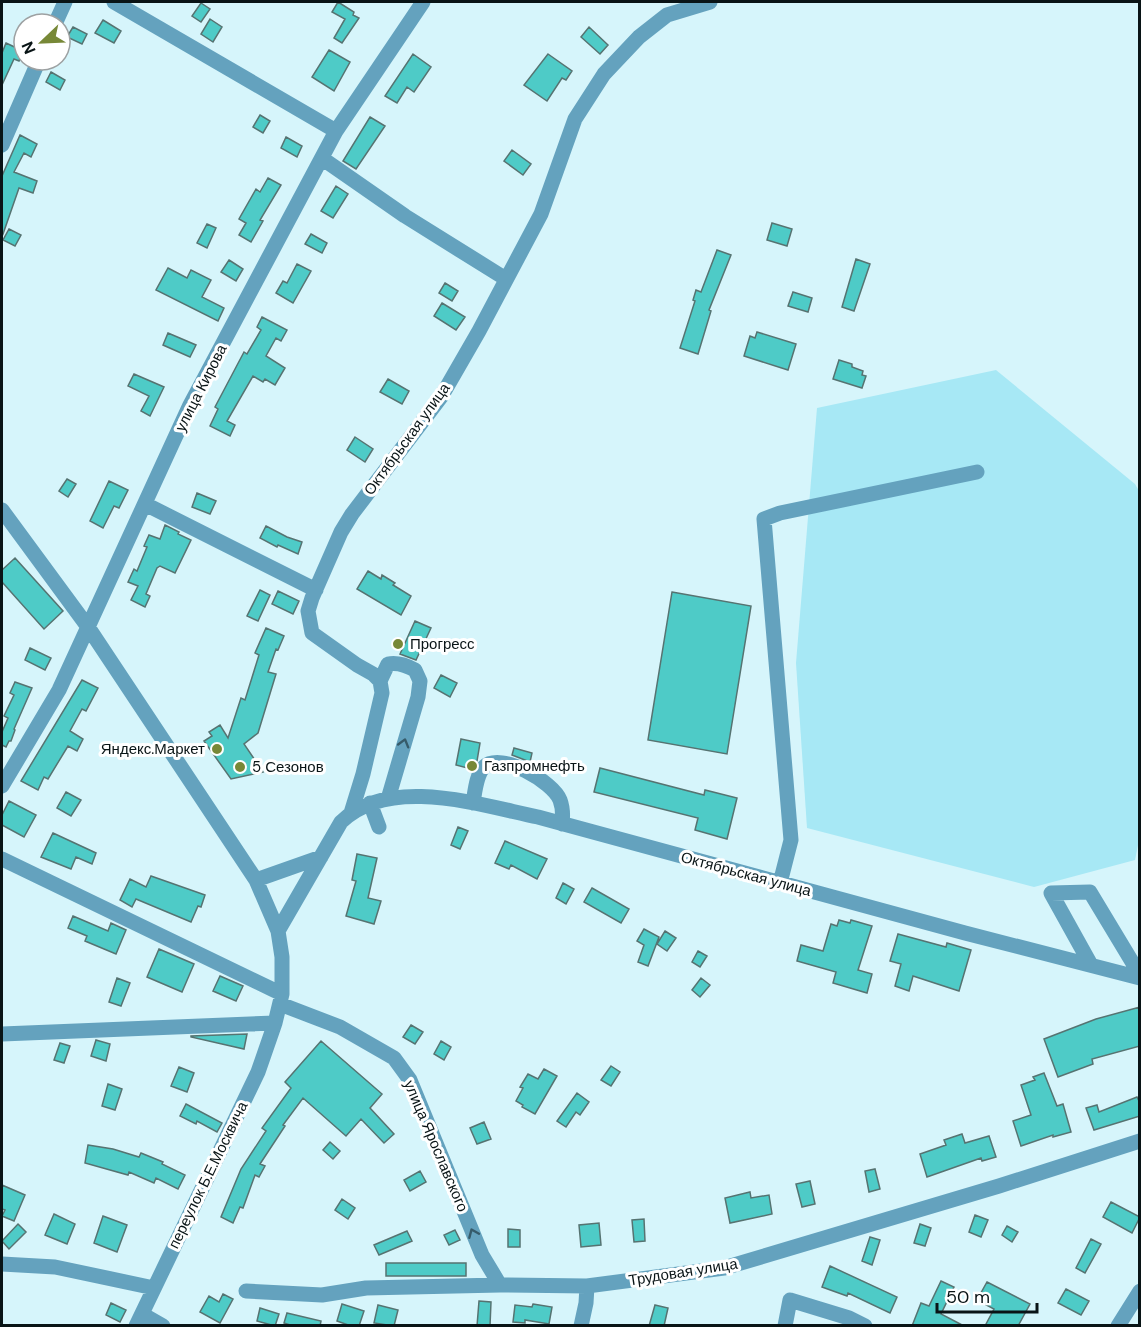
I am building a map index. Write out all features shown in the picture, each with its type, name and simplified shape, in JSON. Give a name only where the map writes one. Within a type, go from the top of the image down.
[{"type":"street","points":[[114,2],[336,131]]},
{"type":"street","name":"улица Кирова","points":[[2,786],[59,690],[190,405],[336,131],[423,2]]},
{"type":"street","name":"Октябрьская улица","points":[[351,813],[363,774],[381,693],[380,681],[312,633],[308,611],[341,532],[352,514],[441,397],[479,332],[541,214],[575,119],[604,74],[639,37],[667,15],[710,2]]},
{"type":"street","points":[[2,145],[34,72]]},
{"type":"street","points":[[323,159],[405,216],[506,279]]},
{"type":"street","points":[[780,884],[791,840],[764,519],[780,513],[977,472]]},
{"type":"street","points":[[146,504],[316,590]]},
{"type":"street","name":"переулок Б.Е.Москвича","points":[[2,510],[88,627],[256,880],[278,931],[282,957],[281,999],[258,1072],[139,1320]]},
{"type":"street","points":[[380,681],[388,664],[394,663],[415,670],[420,681],[418,697],[388,799]]},
{"type":"street","points":[[473,803],[479,776],[485,767],[494,763],[520,768],[537,776],[553,789],[560,799],[563,810],[562,824]]},
{"type":"street","name":"Октябрьская улица","points":[[278,931],[341,822],[351,813],[370,803],[388,799],[427,797],[473,803],[562,824],[1040,953],[1140,976]]},
{"type":"street","points":[[370,803],[379,827]]},
{"type":"street","points":[[256,880],[321,857]]},
{"type":"street","name":"улица Ярославского","points":[[2,860],[340,1027],[394,1059],[410,1080],[482,1255],[500,1285]]},
{"type":"street","points":[[1091,964],[1051,892],[1090,892],[1140,976]]},
{"type":"street","points":[[2,1034],[275,1023]]},
{"type":"street","name":"Трудовая улица","points":[[246,1291],[322,1295],[366,1288],[586,1286],[724,1268],[999,1186],[1140,1141]]},
{"type":"street","points":[[2,1264],[55,1267],[154,1288]]},
{"type":"street","points":[[581,1326],[586,1303],[586,1286]]},
{"type":"street","points":[[1118,1326],[1140,1291]]},
{"type":"street","points":[[785,1326],[790,1300],[849,1318],[865,1326]]},
{"type":"street","points":[[139,1320],[163,1326]]},
{"type":"shaded area","points":[[996,370],[1135,484],[1139,491],[1140,835],[1135,860],[1034,887],[807,828],[796,663],[817,408]]},
{"type":"building","points":[[338,2],[359,18],[342,43],[334,38],[345,19],[332,12]]},
{"type":"building","points":[[201,3],[210,9],[201,22],[192,16]]},
{"type":"building","points":[[210,19],[222,27],[213,42],[201,34]]},
{"type":"building","points":[[103,20],[121,31],[114,43],[95,33]]},
{"type":"building","points":[[73,27],[87,34],[82,44],[72,39]]},
{"type":"building","points":[[589,27],[608,45],[600,54],[581,37]]},
{"type":"building","points":[[6,43],[12,46],[12,63],[2,85],[2,53]]},
{"type":"building","points":[[329,50],[350,62],[334,91],[312,77]]},
{"type":"building","points":[[413,54],[431,67],[414,92],[407,87],[397,103],[385,96]]},
{"type":"building","points":[[548,54],[572,71],[566,80],[562,78],[547,101],[524,85]]},
{"type":"building","points":[[51,72],[65,80],[60,90],[46,82]]},
{"type":"building","points":[[260,115],[270,121],[263,133],[253,127]]},
{"type":"building","points":[[370,117],[385,126],[356,169],[343,161]]},
{"type":"building","points":[[20,135],[37,144],[31,157],[24,153],[14,172],[37,181],[33,193],[19,188],[3,234],[2,176]]},
{"type":"building","points":[[286,137],[302,146],[297,157],[281,148]]},
{"type":"building","points":[[512,150],[531,164],[523,175],[504,161]]},
{"type":"building","points":[[268,178],[281,185],[260,220],[263,221],[251,242],[239,235],[246,223],[239,219],[256,189],[260,192]]},
{"type":"building","points":[[336,186],[348,194],[333,218],[321,211]]},
{"type":"building","points":[[772,223],[792,229],[787,246],[767,240]]},
{"type":"building","points":[[207,224],[216,228],[207,248],[197,243]]},
{"type":"building","points":[[9,229],[21,235],[15,246],[3,240]]},
{"type":"building","points":[[311,234],[327,243],[322,253],[305,244]]},
{"type":"building","points":[[717,250],[731,255],[709,310],[711,311],[698,354],[680,348],[695,301],[693,300],[696,290],[701,292]]},
{"type":"building","points":[[856,259],[870,264],[854,311],[842,307]]},
{"type":"building","points":[[229,260],[243,269],[236,281],[221,272]]},
{"type":"building","points":[[297,264],[311,271],[293,303],[276,293],[283,281],[287,283]]},
{"type":"building","points":[[168,268],[187,278],[191,270],[211,280],[202,297],[224,308],[218,321],[156,290]]},
{"type":"building","points":[[445,283],[458,291],[452,301],[439,293]]},
{"type":"building","points":[[793,292],[812,298],[808,312],[788,306]]},
{"type":"building","points":[[442,303],[465,317],[456,330],[434,316]]},
{"type":"building","points":[[262,317],[287,330],[281,341],[276,338],[266,356],[285,368],[275,385],[253,376],[227,421],[235,425],[230,436],[210,426],[218,409],[215,407],[244,352],[247,354],[261,330],[257,327]]},
{"type":"building","points":[[757,332],[796,344],[788,370],[744,356],[750,336],[755,338]]},
{"type":"building","points":[[168,333],[196,345],[190,357],[163,345]]},
{"type":"building","points":[[839,360],[863,371],[862,375],[866,376],[862,388],[833,379]]},
{"type":"building","points":[[134,374],[164,387],[150,416],[141,411],[149,396],[128,386]]},
{"type":"building","points":[[388,379],[409,391],[402,404],[380,392]]},
{"type":"building","points":[[355,437],[373,449],[365,462],[347,450]]},
{"type":"building","points":[[67,479],[76,484],[68,497],[59,491]]},
{"type":"building","points":[[109,481],[128,490],[119,508],[114,506],[103,528],[90,521]]},
{"type":"building","points":[[197,493],[216,501],[210,514],[192,507]]},
{"type":"building","points":[[165,525],[191,540],[175,573],[160,566],[157,568],[146,594],[150,596],[145,607],[131,600],[138,586],[128,582],[134,569],[137,571],[147,547],[144,546],[149,535],[160,539]]},
{"type":"building","points":[[266,526],[302,542],[298,554],[260,538]]},
{"type":"building","points":[[15,558],[63,611],[44,629],[2,582],[2,570]]},
{"type":"building","points":[[368,571],[381,579],[382,575],[411,596],[401,615],[357,589]]},
{"type":"building","points":[[260,590],[270,595],[258,621],[247,616]]},
{"type":"building","points":[[278,591],[299,601],[293,614],[272,604]]},
{"type":"building","points":[[672,592],[751,606],[727,754],[648,740]]},
{"type":"building","points":[[415,621],[431,628],[416,660],[400,654]]},
{"type":"building","points":[[266,628],[284,636],[278,650],[276,649],[268,672],[276,674],[258,733],[244,744],[263,772],[231,779],[204,741],[212,736],[209,732],[220,725],[228,738],[241,698],[245,700],[259,655],[255,653]]},
{"type":"building","points":[[30,648],[51,658],[45,670],[25,660]]},
{"type":"building","points":[[441,675],[457,683],[450,697],[434,688]]},
{"type":"building","points":[[82,680],[98,688],[86,711],[82,709],[70,731],[83,739],[77,751],[68,746],[48,779],[44,777],[38,790],[21,781]]},
{"type":"building","points":[[15,682],[32,688],[11,741],[6,747],[2,745],[2,732],[8,718],[4,716],[14,695],[10,693]]},
{"type":"building","points":[[461,739],[480,743],[477,761],[471,769],[456,765]]},
{"type":"building","points":[[514,748],[532,753],[530,762],[512,755]]},
{"type":"building","points":[[600,768],[704,795],[705,790],[737,798],[727,839],[695,830],[698,818],[594,792]]},
{"type":"building","points":[[66,792],[81,800],[71,816],[57,808]]},
{"type":"building","points":[[9,801],[36,815],[24,837],[2,825],[2,815]]},
{"type":"building","points":[[458,827],[468,831],[460,849],[451,845]]},
{"type":"building","points":[[53,833],[96,853],[92,864],[76,857],[71,869],[41,857]]},
{"type":"building","points":[[505,841],[547,859],[537,879],[511,865],[509,869],[495,863]]},
{"type":"building","points":[[357,854],[377,858],[368,898],[381,901],[374,924],[346,916],[356,881],[352,880]]},
{"type":"building","points":[[151,876],[205,895],[201,907],[198,906],[191,922],[136,899],[132,907],[120,900],[130,879],[146,887]]},
{"type":"building","points":[[563,883],[574,889],[566,904],[556,898]]},
{"type":"building","points":[[592,888],[629,909],[621,923],[584,902]]},
{"type":"building","points":[[73,916],[108,931],[111,923],[126,930],[116,954],[85,941],[87,936],[68,928]]},
{"type":"building","points":[[839,920],[850,923],[851,920],[872,926],[858,970],[872,974],[867,993],[833,983],[836,972],[797,961],[801,945],[823,951],[831,924],[837,926]]},
{"type":"building","points":[[644,929],[659,937],[648,966],[638,962],[644,945],[637,941]]},
{"type":"building","points":[[665,931],[676,938],[667,951],[657,944]]},
{"type":"building","points":[[898,934],[946,947],[947,943],[971,950],[959,991],[913,976],[909,991],[895,986],[901,964],[890,961]]},
{"type":"building","points":[[159,949],[194,964],[182,992],[147,977]]},
{"type":"building","points":[[698,951],[707,956],[700,967],[692,962]]},
{"type":"building","points":[[220,976],[243,986],[236,1001],[213,991]]},
{"type":"building","points":[[117,978],[130,983],[121,1006],[109,1002]]},
{"type":"building","points":[[701,978],[710,985],[700,997],[692,990]]},
{"type":"building","points":[[1140,1007],[1140,1046],[1092,1059],[1093,1064],[1058,1077],[1044,1039],[1096,1019]]},
{"type":"building","points":[[411,1025],[423,1032],[415,1044],[403,1037]]},
{"type":"building","points":[[247,1034],[244,1049],[191,1037],[191,1036]]},
{"type":"building","points":[[96,1040],[110,1044],[106,1061],[91,1056]]},
{"type":"building","points":[[321,1041],[382,1094],[370,1108],[394,1134],[384,1143],[361,1119],[346,1136],[303,1098],[283,1125],[285,1126],[260,1164],[265,1166],[259,1177],[255,1175],[243,1208],[240,1207],[233,1223],[221,1217],[241,1169],[266,1131],[262,1128],[291,1088],[285,1082]]},
{"type":"building","points":[[441,1041],[451,1047],[444,1060],[434,1054]]},
{"type":"building","points":[[60,1043],[70,1046],[64,1063],[54,1060]]},
{"type":"building","points":[[611,1066],[620,1072],[611,1086],[601,1080]]},
{"type":"building","points":[[179,1067],[194,1073],[187,1092],[171,1086]]},
{"type":"building","points":[[544,1069],[557,1076],[535,1114],[516,1101],[523,1088],[520,1087],[528,1074],[538,1079]]},
{"type":"building","points":[[1044,1073],[1057,1106],[1063,1104],[1071,1132],[1053,1137],[1053,1135],[1021,1146],[1013,1121],[1031,1115],[1021,1085],[1035,1080],[1033,1077]]},
{"type":"building","points":[[108,1084],[122,1089],[115,1110],[102,1106]]},
{"type":"building","points":[[577,1093],[589,1102],[580,1115],[576,1112],[566,1127],[557,1121]]},
{"type":"building","points":[[1137,1097],[1140,1103],[1140,1116],[1094,1130],[1086,1108],[1097,1105],[1099,1112]]},
{"type":"building","points":[[186,1104],[222,1123],[217,1132],[197,1121],[196,1124],[180,1116]]},
{"type":"building","points":[[484,1122],[491,1139],[477,1144],[470,1128]]},
{"type":"building","points":[[962,1134],[965,1143],[989,1136],[996,1157],[982,1161],[981,1158],[927,1177],[920,1154],[946,1145],[944,1140]]},
{"type":"building","points":[[330,1142],[340,1151],[333,1159],[323,1150]]},
{"type":"building","points":[[88,1145],[113,1149],[139,1157],[141,1153],[185,1175],[178,1189],[156,1178],[154,1183],[129,1172],[128,1175],[85,1163]]},
{"type":"building","points":[[875,1169],[880,1189],[869,1192],[865,1171]]},
{"type":"building","points":[[420,1171],[426,1182],[410,1191],[404,1180]]},
{"type":"building","points":[[810,1181],[815,1204],[802,1207],[796,1184]]},
{"type":"building","points":[[2,1185],[25,1195],[14,1221],[2,1216],[5,1210],[2,1209]]},
{"type":"building","points":[[750,1192],[751,1198],[769,1195],[772,1214],[730,1223],[725,1198]]},
{"type":"building","points":[[342,1199],[355,1208],[348,1219],[335,1210]]},
{"type":"building","points":[[1111,1202],[1140,1217],[1132,1233],[1103,1217]]},
{"type":"building","points":[[54,1214],[75,1224],[67,1244],[45,1235]]},
{"type":"building","points":[[975,1215],[988,1220],[981,1237],[969,1232]]},
{"type":"building","points":[[103,1216],[127,1225],[117,1252],[94,1243]]},
{"type":"building","points":[[644,1219],[645,1241],[634,1242],[632,1220]]},
{"type":"building","points":[[599,1223],[601,1245],[581,1247],[579,1225]]},
{"type":"building","points":[[18,1224],[26,1232],[9,1249],[2,1241]]},
{"type":"building","points":[[920,1224],[931,1228],[925,1246],[914,1243]]},
{"type":"building","points":[[1007,1226],[1018,1232],[1012,1242],[1002,1235]]},
{"type":"building","points":[[508,1229],[520,1230],[520,1247],[508,1247]]},
{"type":"building","points":[[455,1230],[460,1240],[449,1245],[444,1235]]},
{"type":"building","points":[[407,1231],[412,1241],[379,1255],[374,1245]]},
{"type":"building","points":[[870,1237],[880,1240],[872,1265],[862,1261]]},
{"type":"building","points":[[1091,1239],[1101,1244],[1085,1273],[1076,1268]]},
{"type":"building","points":[[386,1263],[466,1263],[466,1276],[386,1276]]},
{"type":"building","points":[[830,1266],[897,1297],[890,1313],[848,1293],[847,1296],[822,1287]]},
{"type":"building","points":[[941,1281],[954,1287],[941,1314],[964,1326],[912,1326],[921,1303],[929,1306]]},
{"type":"building","points":[[987,1282],[1030,1304],[1018,1326],[985,1326],[994,1309],[977,1300]]},
{"type":"building","points":[[1066,1289],[1089,1301],[1081,1315],[1058,1303]]},
{"type":"building","points":[[223,1294],[233,1299],[220,1323],[200,1312],[209,1296],[219,1302]]},
{"type":"building","points":[[479,1301],[491,1302],[490,1326],[477,1326]]},
{"type":"building","points":[[111,1303],[126,1310],[120,1322],[106,1315]]},
{"type":"building","points":[[342,1304],[364,1311],[359,1326],[337,1321]]},
{"type":"building","points":[[533,1304],[552,1307],[549,1324],[525,1320],[525,1323],[513,1322],[515,1305],[532,1307]]},
{"type":"building","points":[[378,1305],[398,1310],[394,1326],[374,1323]]},
{"type":"building","points":[[655,1305],[668,1308],[664,1326],[649,1326]]},
{"type":"building","points":[[260,1308],[279,1314],[275,1326],[257,1321]]},
{"type":"building","points":[[287,1313],[321,1321],[320,1326],[293,1326],[284,1323]]},
{"type":"place","name":"Прогресс","points":[[398,644]]},
{"type":"place","name":"Яндекс.Маркет","points":[[217,749]]},
{"type":"place","name":"Газпромнефть","points":[[472,766]]},
{"type":"place","name":"5 Сезонов","points":[[240,767]]}]
